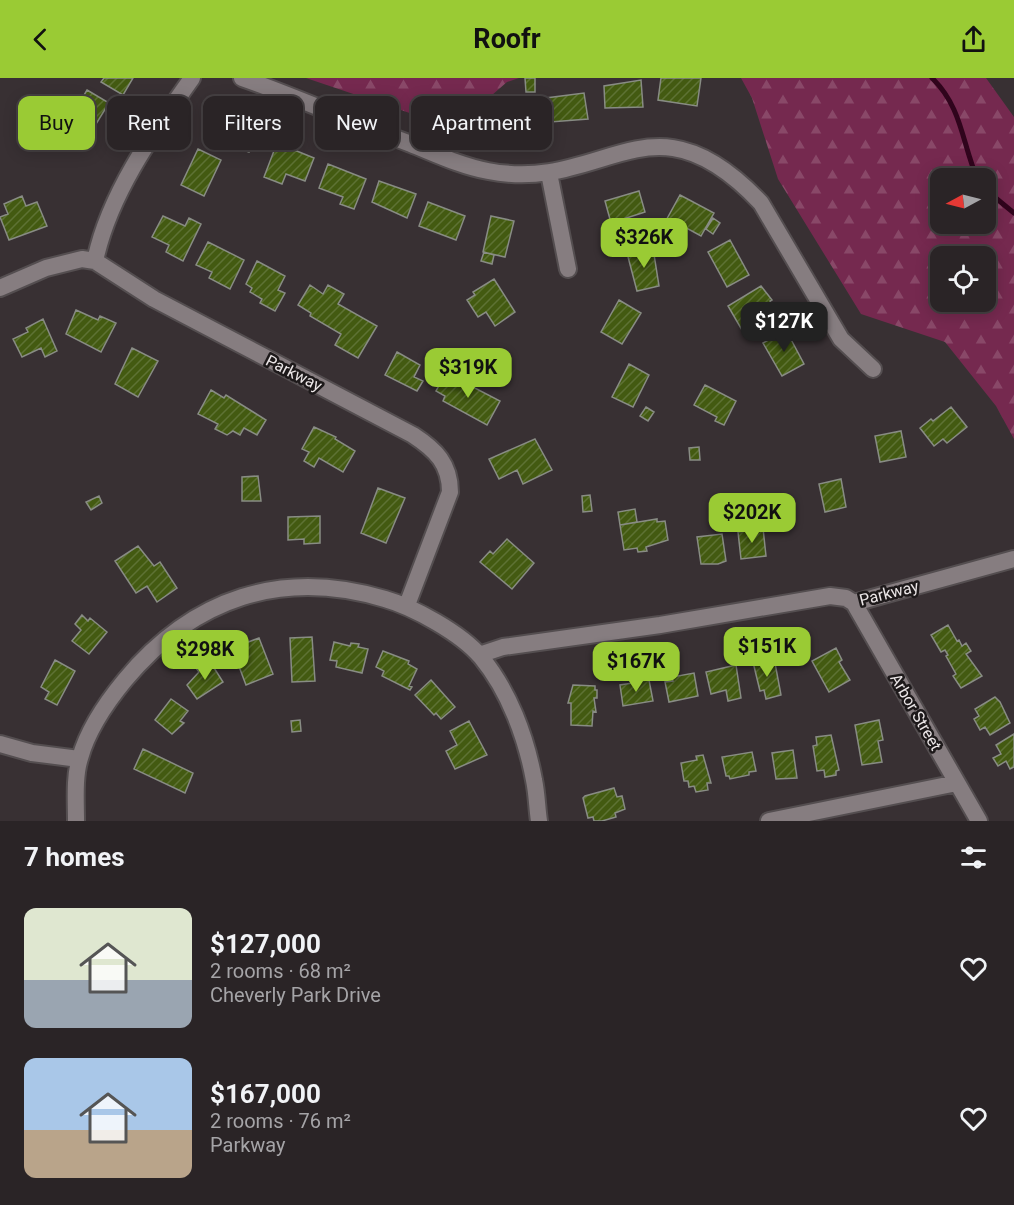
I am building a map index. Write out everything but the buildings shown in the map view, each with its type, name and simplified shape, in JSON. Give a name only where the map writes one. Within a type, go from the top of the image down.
[{"type":"street","points":[[0,288],[46,268],[82,259],[95,261],[100,235],[124,186],[151,139],[192,78]]},
{"type":"street","points":[[242,78],[465,165],[505,174],[549,173],[638,147],[655,146],[683,149],[720,166],[761,202],[841,339],[873,369]]},
{"type":"street","points":[[549,173],[568,269]]},
{"type":"street","name":"Parkway","points":[[95,261],[154,299],[413,435],[442,459],[450,477],[450,492],[407,605]]},
{"type":"street","name":"Parkway","points":[[479,654],[502,647],[660,625],[830,596],[846,598],[854,603],[1014,559]]},
{"type":"street","points":[[76,821],[79,759],[89,733],[104,708],[140,663],[203,612],[229,600],[268,590],[312,587],[366,593],[407,605],[479,654],[495,677],[524,737],[535,783],[539,821]]},
{"type":"street","name":"Arbor Street","points":[[854,603],[979,821]]},
{"type":"street","points":[[0,744],[32,753],[79,759]]},
{"type":"street","points":[[769,821],[957,783]]},
{"type":"green space","points":[[306,78],[519,78],[507,82],[491,96],[411,96],[411,113],[399,109],[399,96],[359,96]]},
{"type":"green space","points":[[741,78],[986,78],[1014,117],[1014,439],[996,406],[945,342],[861,314],[778,179],[752,98]]},
{"type":"waterway","points":[[932,78],[950,101],[973,168]]},
{"type":"waterway","points":[[996,198],[1014,213]]}]
